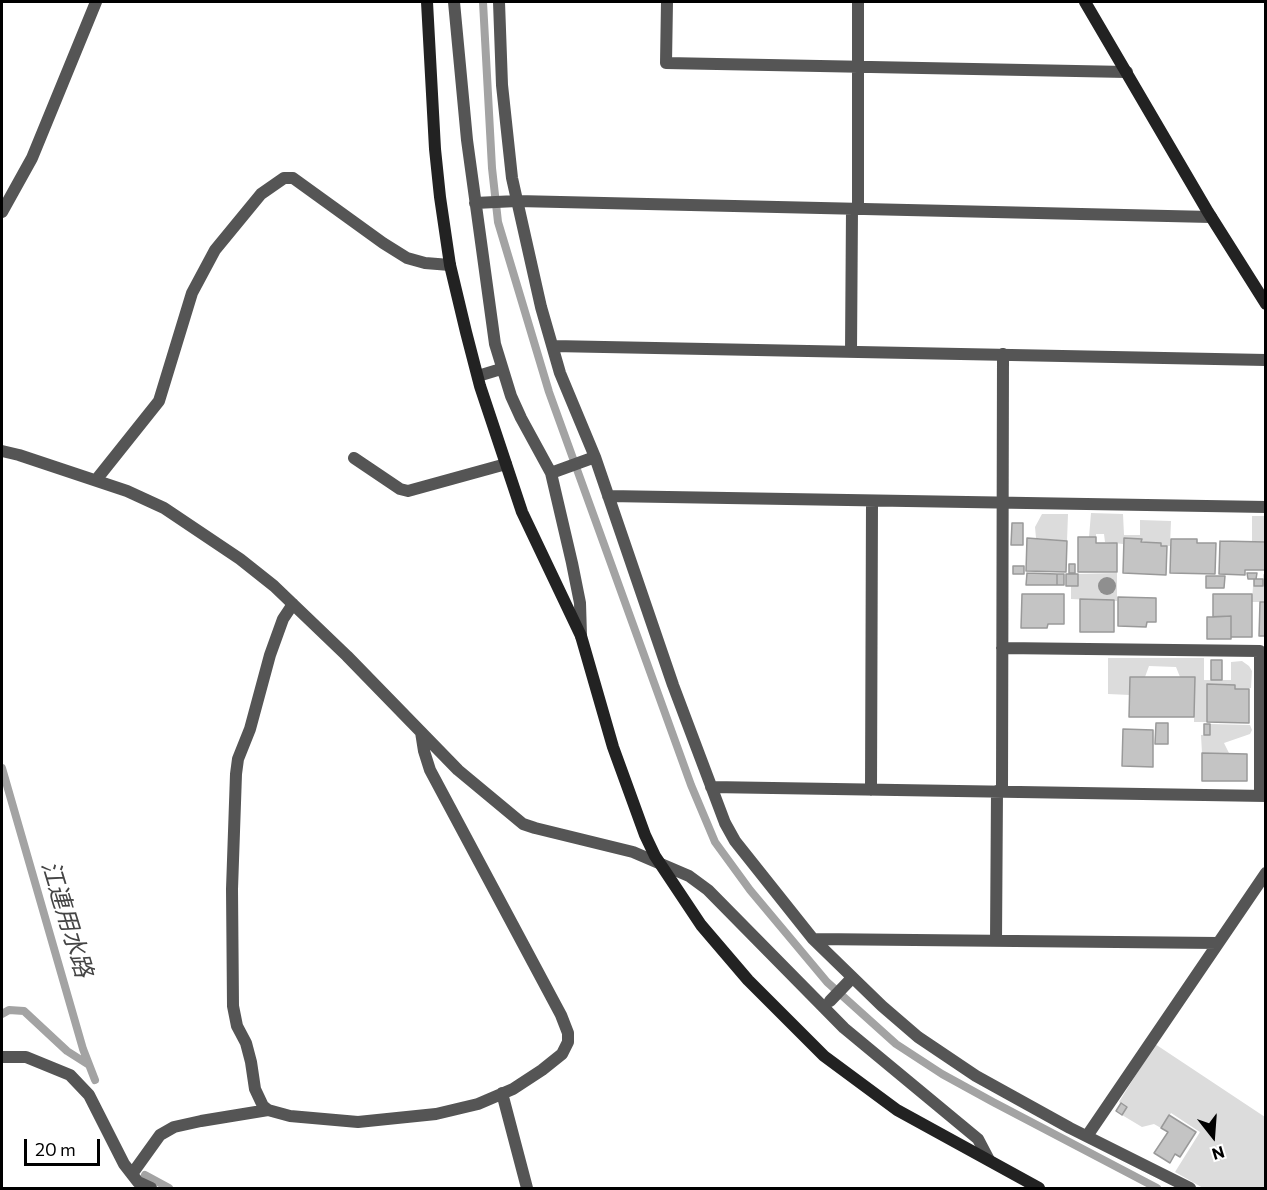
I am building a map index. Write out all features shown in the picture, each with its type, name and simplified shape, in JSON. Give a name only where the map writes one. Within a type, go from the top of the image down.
[{"type":"street","points":[[2,212],[32,158],[96,2]]},
{"type":"street","points":[[427,2],[435,149],[450,265],[478,376],[522,512],[580,636],[613,747],[645,835],[660,863],[701,925],[748,980],[824,1056],[897,1110],[1039,1188]]},
{"type":"street","points":[[454,2],[475,203],[493,334],[501,369],[521,418],[551,473],[580,603],[580,636]]},
{"type":"street","points":[[499,2],[506,138],[516,201],[553,346],[579,423],[595,457],[711,788],[735,841],[813,939],[852,978],[918,1037],[976,1076],[1190,1188]]},
{"type":"street","points":[[667,2],[666,63],[1127,72]]},
{"type":"street","points":[[851,352],[858,2]]},
{"type":"street","points":[[1085,2],[1211,217],[1266,304]]},
{"type":"street","points":[[96,480],[159,401],[192,293],[215,250],[261,194],[284,178],[293,178],[407,258],[425,263],[450,265]]},
{"type":"street","points":[[475,203],[516,201],[1211,217]]},
{"type":"street","points":[[553,346],[1266,360]]},
{"type":"street","points":[[996,941],[1002,648],[1003,354]]},
{"type":"street","points":[[478,376],[501,369]]},
{"type":"street","points":[[2,451],[127,491],[164,508],[240,559],[293,604],[458,770],[523,824],[633,852],[689,876],[708,890],[844,1028],[978,1139],[989,1160]]},
{"type":"street","points":[[551,473],[595,457]]},
{"type":"street","points":[[354,458],[400,489],[408,491],[506,464]]},
{"type":"street","points":[[608,496],[1266,507]]},
{"type":"street","points":[[871,790],[872,501]]},
{"type":"street","points":[[293,604],[283,619],[270,655],[250,729],[238,759],[236,774],[232,889],[233,1006],[237,1026],[246,1043],[255,1089],[262,1106],[268,1110],[290,1116],[358,1122],[436,1114],[478,1104],[502,1093],[542,1070],[562,1054],[568,1042],[568,1033],[561,1015],[430,770],[421,732]]},
{"type":"street","points":[[711,788],[1263,796],[1260,651],[1002,648]]},
{"type":"street","points":[[1087,1136],[1266,873]]},
{"type":"street","points":[[813,939],[1218,943]]},
{"type":"street","points":[[830,1000],[852,978]]},
{"type":"street","points":[[2,1057],[26,1057],[70,1075],[89,1095],[124,1164],[138,1182],[151,1188]]},
{"type":"street","points":[[502,1093],[527,1188]]},
{"type":"street","points":[[132,1174],[160,1135],[174,1127],[268,1110]]},
{"type":"shaded area","points":[[1091,513],[1123,514],[1124,535],[1140,535],[1140,520],[1171,521],[1170,546],[1141,542],[1141,539],[1124,539],[1123,544],[1105,542],[1104,534],[1089,537]]},
{"type":"shaded area","points":[[1042,514],[1068,514],[1067,541],[1036,538],[1035,527]]},
{"type":"shaded area","points":[[1252,516],[1265,516],[1265,542],[1252,541]]},
{"type":"shaded area","points":[[1117,573],[1117,601],[1071,599],[1071,586],[1078,574]]},
{"type":"shaded area","points":[[1263,574],[1265,575],[1265,602],[1252,602],[1253,586],[1263,586]]},
{"type":"shaded area","points":[[1108,658],[1204,658],[1204,680],[1231,680],[1231,662],[1242,661],[1252,671],[1251,688],[1235,689],[1234,685],[1208,684],[1207,722],[1194,722],[1194,677],[1180,677],[1176,667],[1149,666],[1145,677],[1130,677],[1130,695],[1108,694]]},
{"type":"shaded area","points":[[1210,724],[1250,725],[1252,730],[1250,734],[1224,743],[1229,753],[1202,753],[1201,735],[1210,735]]},
{"type":"shaded area","points":[[1155,1044],[1265,1117],[1265,1188],[1203,1188],[1175,1172],[1200,1132],[1171,1113],[1161,1128],[1154,1124],[1142,1127],[1122,1115],[1127,1107],[1119,1102]]},
{"type":"building","points":[[1012,523],[1023,523],[1023,545],[1011,545]]},
{"type":"building","points":[[1078,537],[1096,537],[1096,543],[1117,543],[1117,572],[1078,572]]},
{"type":"building","points":[[1027,538],[1067,541],[1066,572],[1026,571]]},
{"type":"building","points":[[1124,538],[1142,539],[1141,542],[1161,543],[1161,546],[1167,546],[1166,575],[1123,573]]},
{"type":"building","points":[[1171,539],[1197,539],[1197,543],[1216,543],[1215,574],[1170,573]]},
{"type":"building","points":[[1220,541],[1266,542],[1266,570],[1245,570],[1245,575],[1219,574]]},
{"type":"building","points":[[1069,564],[1075,564],[1075,573],[1069,573]]},
{"type":"building","points":[[1013,566],[1024,566],[1024,574],[1013,574]]},
{"type":"building","points":[[1027,573],[1057,574],[1057,585],[1026,585]]},
{"type":"building","points":[[1247,573],[1257,573],[1256,579],[1248,579]]},
{"type":"building","points":[[1057,574],[1064,574],[1064,585],[1057,585]]},
{"type":"building","points":[[1066,574],[1078,574],[1078,586],[1066,586]]},
{"type":"building","points":[[1206,576],[1225,576],[1224,588],[1206,588]]},
{"type":"building","points":[[1254,579],[1263,579],[1263,586],[1254,586]]},
{"type":"building","points":[[1022,594],[1064,594],[1064,624],[1048,624],[1047,628],[1021,628]]},
{"type":"building","points":[[1213,594],[1252,594],[1252,637],[1231,637],[1231,616],[1213,617]]},
{"type":"building","points":[[1118,597],[1156,598],[1156,622],[1147,622],[1146,627],[1118,626]]},
{"type":"building","points":[[1080,599],[1114,600],[1114,632],[1080,632]]},
{"type":"building","points":[[1260,602],[1266,602],[1266,636],[1259,636]]},
{"type":"building","points":[[1231,616],[1231,639],[1207,639],[1207,617]]},
{"type":"building","points":[[1211,660],[1222,660],[1222,680],[1211,680]]},
{"type":"building","points":[[1130,677],[1195,677],[1194,717],[1129,717]]},
{"type":"building","points":[[1207,684],[1235,685],[1235,689],[1249,689],[1249,723],[1207,722]]},
{"type":"building","points":[[1156,723],[1168,723],[1168,744],[1155,744]]},
{"type":"building","points":[[1204,724],[1210,724],[1210,735],[1204,735]]},
{"type":"building","points":[[1123,729],[1153,730],[1153,767],[1122,766]]},
{"type":"building","points":[[1202,753],[1247,754],[1247,781],[1202,781]]},
{"type":"building","points":[[1121,1103],[1127,1107],[1122,1115],[1116,1111]]},
{"type":"building","points":[[1169,1115],[1196,1132],[1180,1157],[1175,1154],[1170,1163],[1154,1153],[1168,1132],[1161,1128]]},
{"type":"waterway","points":[[483,2],[492,168],[498,222],[549,392],[691,785],[715,842],[750,890],[827,982],[896,1044],[942,1074],[1157,1188]]},
{"type":"waterway","name":"江連用水路","points":[[2,768],[83,1049],[95,1080]]},
{"type":"waterway","points":[[2,1014],[9,1010],[24,1011],[67,1051],[89,1065]]},
{"type":"waterway","name":"江連用水路","points":[[145,1175],[169,1188]]}]
